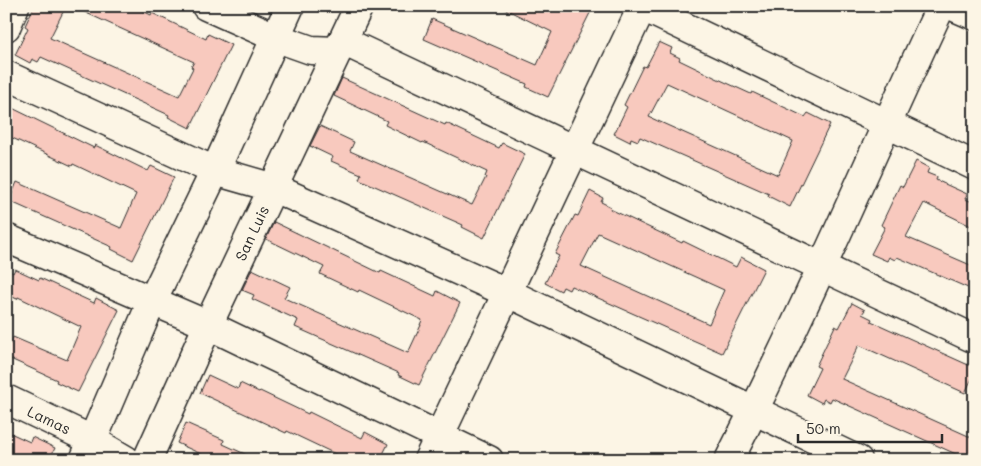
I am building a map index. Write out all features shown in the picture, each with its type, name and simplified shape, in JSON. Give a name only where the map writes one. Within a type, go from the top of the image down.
[{"type":"street","points":[[6,27],[15,6]]},
{"type":"street","points":[[206,6],[277,38],[311,50],[341,46],[575,150],[975,339]]},
{"type":"street","points":[[88,450],[152,302],[215,171],[290,6]]},
{"type":"street","name":"San Luis","points":[[147,460],[208,325],[359,6]]},
{"type":"street","points":[[433,448],[642,6],[975,166]]},
{"type":"street","points":[[729,460],[822,267],[941,6]]},
{"type":"street","points":[[952,6],[975,16]]},
{"type":"street","points":[[6,75],[215,171],[274,188],[506,292],[858,460]]},
{"type":"street","points":[[6,238],[208,325],[433,448],[489,460]]},
{"type":"street","name":"Lamas","points":[[6,399],[88,450],[126,460]]},
{"type":"building","points":[[34,6],[66,6],[50,38],[179,96],[193,68],[191,67],[194,62],[71,6],[133,6],[206,39],[208,34],[231,45],[190,128],[168,117],[169,115],[41,57],[38,62],[32,59],[30,63],[15,55],[28,28],[25,26]]},
{"type":"building","points":[[499,6],[582,6],[591,11],[548,97],[526,87],[527,84],[424,39],[432,19],[537,65],[552,32]]},
{"type":"building","points":[[659,42],[672,48],[670,53],[680,58],[679,60],[716,78],[751,94],[752,92],[805,117],[808,113],[830,124],[790,207],[768,196],[769,194],[640,137],[638,141],[631,138],[630,142],[614,134],[627,107],[624,105],[643,66],[646,67]],"holes":[[[667,83],[793,141],[778,175],[649,117]]]},
{"type":"building","points":[[342,78],[499,148],[502,143],[525,154],[484,238],[462,227],[463,225],[359,179],[361,174],[331,161],[333,157],[310,146],[320,126],[354,142],[350,151],[472,205],[486,177],[487,172],[385,125],[387,121],[334,96]]},
{"type":"building","points":[[6,105],[94,148],[95,145],[148,171],[151,166],[174,177],[133,260],[111,249],[112,247],[9,201],[17,182],[121,228],[136,194],[6,135]]},
{"type":"building","points":[[916,161],[929,168],[927,173],[937,177],[936,180],[967,194],[965,199],[975,203],[975,228],[924,203],[906,237],[975,267],[975,291],[897,257],[895,260],[889,257],[887,261],[871,254],[885,227],[881,225],[900,185],[903,187]]},
{"type":"building","points":[[590,191],[603,198],[601,202],[611,207],[610,209],[682,243],[683,241],[736,267],[741,257],[764,269],[722,353],[571,286],[569,290],[563,287],[561,291],[545,283],[559,256],[555,254],[575,215],[578,216]],"holes":[[[598,233],[724,290],[709,324],[581,266]]]},
{"type":"building","points":[[274,222],[380,273],[381,271],[435,296],[437,291],[460,303],[419,385],[398,375],[399,373],[295,327],[298,320],[252,299],[254,295],[242,290],[252,269],[290,287],[284,298],[408,353],[422,320],[320,274],[324,267],[266,239]]},
{"type":"building","points":[[6,269],[13,273],[15,269],[39,280],[40,278],[94,303],[96,298],[119,310],[78,392],[56,382],[57,380],[6,357],[13,337],[67,360],[81,327],[18,297],[17,299],[6,294]]},
{"type":"building","points":[[852,303],[865,310],[862,314],[872,319],[871,321],[975,368],[965,393],[859,345],[842,379],[975,439],[975,460],[969,460],[832,398],[830,402],[824,399],[822,403],[807,395],[820,368],[816,366],[835,326],[839,328]]},
{"type":"building","points":[[208,375],[238,389],[240,383],[308,414],[309,412],[362,438],[365,432],[388,444],[380,460],[348,460],[200,393]]},
{"type":"building","points":[[186,423],[224,440],[223,444],[258,460],[201,460],[203,455],[177,443]]},
{"type":"building","points":[[6,431],[30,442],[32,437],[55,448],[49,460],[6,460]]}]
